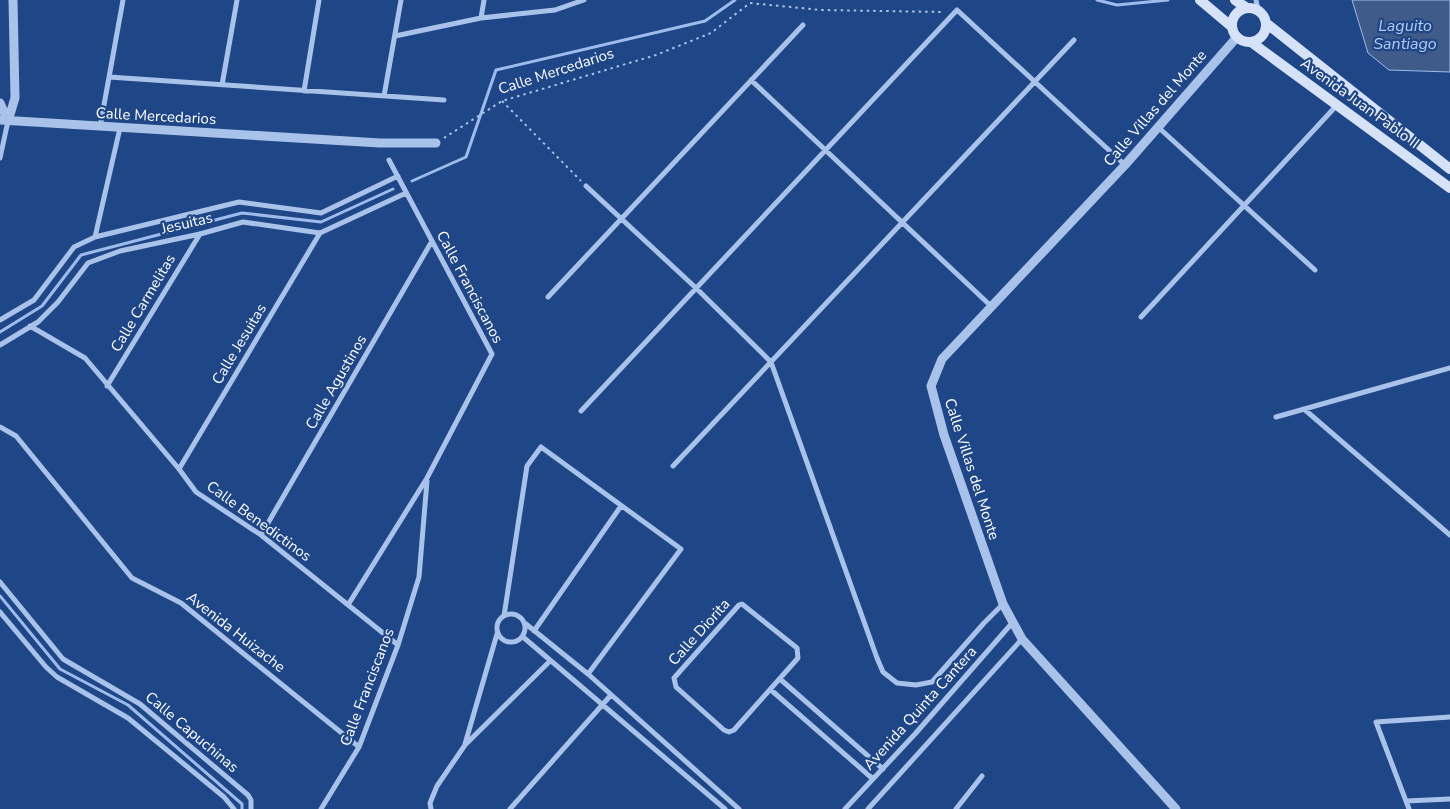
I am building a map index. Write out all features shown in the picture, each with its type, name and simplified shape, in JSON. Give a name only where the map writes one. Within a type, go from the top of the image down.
[{"type":"main road","points":[[1200,0],[1241,40],[1251,42],[1261,38],[1266,29],[1265,18],[1254,6],[1235,0]]},
{"type":"main road","points":[[1234,32],[1232,22],[1238,13],[1254,6]]},
{"type":"main road","name":"Avenida Juan Pablo II","points":[[1266,23],[1450,169]]},
{"type":"main road","name":"Avenida Juan Pablo II","points":[[1251,42],[1450,188]]},
{"type":"street","points":[[4,121],[15,98],[13,0]]},
{"type":"street","points":[[100,127],[123,0]]},
{"type":"street","points":[[222,85],[237,0]]},
{"type":"street","points":[[304,90],[319,0]]},
{"type":"street","points":[[384,96],[401,0]]},
{"type":"street","points":[[481,18],[484,0]]},
{"type":"street","points":[[395,36],[481,18],[555,10],[584,0]]},
{"type":"street","points":[[581,411],[957,10],[1125,165]]},
{"type":"street","points":[[548,297],[803,25]]},
{"type":"street","name":"Calle Villas del Monte","points":[[1176,809],[1022,639],[1003,604],[944,435],[931,386],[942,359],[1125,165],[1234,32]]},
{"type":"street","points":[[673,466],[1074,40]]},
{"type":"street","points":[[109,77],[444,100]]},
{"type":"street","points":[[751,80],[992,307]]},
{"type":"street","points":[[0,103],[4,121],[0,158]]},
{"type":"street","points":[[1141,317],[1337,105]]},
{"type":"street","name":"Calle Mercedarios","points":[[4,121],[380,143],[436,143]]},
{"type":"street","points":[[1158,127],[1315,270]]},
{"type":"street","points":[[95,237],[120,128]]},
{"type":"street","name":"Calle Franciscanos","points":[[348,605],[427,478],[492,354],[390,160]]},
{"type":"street","name":"Jesuitas","points":[[0,320],[34,300],[74,247],[95,237],[239,202],[321,213],[398,176]]},
{"type":"street","points":[[586,186],[696,288],[771,362],[877,658],[884,672],[897,683],[916,686],[932,682],[1003,604]]},
{"type":"street","points":[[320,233],[406,193]]},
{"type":"street","name":"Jesuitas","points":[[0,345],[38,322],[58,302],[88,262],[120,251],[200,234],[243,222],[320,233]]},
{"type":"street","name":"Calle Jesuitas","points":[[179,469],[320,233]]},
{"type":"street","name":"Calle Carmelitas","points":[[107,386],[200,234]]},
{"type":"street","name":"Calle Agustinos","points":[[261,535],[432,241]]},
{"type":"street","name":"Calle Benedictinos","points":[[30,326],[85,358],[179,469],[196,492],[261,535],[398,645]]},
{"type":"street","points":[[1276,417],[1450,368]]},
{"type":"street","points":[[1304,409],[1450,535]]},
{"type":"street","name":"Avenida Huizache","points":[[0,426],[16,436],[132,578],[181,603],[359,747]]},
{"type":"street","points":[[465,745],[498,634],[497,624],[504,616],[527,466],[541,447],[681,549],[588,674]]},
{"type":"street","name":"Calle Franciscanos","points":[[321,809],[359,747],[398,645],[419,577],[427,478]]},
{"type":"street","points":[[534,630],[621,506]]},
{"type":"street","name":"Calle Capuchinas","points":[[0,582],[63,659],[78,670],[140,704],[248,795],[251,800],[251,809]]},
{"type":"street","name":"Calle Diorita","points":[[742,604],[797,648],[798,658],[771,690],[734,730],[729,732],[724,730],[676,687],[674,678],[739,605],[742,604]]},
{"type":"street","name":"Calle Capuchinas","points":[[0,612],[46,667],[57,677],[128,718],[224,797],[234,809]]},
{"type":"street","points":[[504,616],[513,614],[518,616],[588,674],[739,809]]},
{"type":"street","name":"Avenida Quinta Cantera","points":[[845,809],[883,769],[1013,622]]},
{"type":"street","points":[[498,634],[500,638],[509,643],[519,641],[525,633],[526,624]]},
{"type":"street","points":[[522,638],[725,809]]},
{"type":"street","name":"Avenida Quinta Cantera","points":[[868,809],[1022,639]]},
{"type":"street","points":[[431,809],[430,803],[437,786],[465,745],[550,661]]},
{"type":"street","points":[[780,679],[883,769]]},
{"type":"street","points":[[771,690],[873,780]]},
{"type":"street","points":[[510,809],[610,694]]},
{"type":"street","points":[[1410,809],[1376,722],[1450,717]]},
{"type":"street","points":[[664,756],[670,748]]},
{"type":"street","points":[[956,809],[982,776]]},
{"type":"street","points":[[1406,801],[1450,799]]},
{"type":"path","name":"Calle Mercedarios","points":[[436,143],[502,100],[656,55],[711,33],[750,3],[821,10],[942,12],[957,10]]},
{"type":"path","points":[[502,100],[586,186]]},
{"type":"water","name":"Laguito Santiago","points":[[1352,0],[1450,0],[1450,72],[1389,70],[1368,53]]},
{"type":"waterway","points":[[412,181],[466,157],[496,70],[705,21],[735,0]]},
{"type":"waterway","points":[[1097,0],[1117,5],[1168,0]]},
{"type":"waterway","points":[[0,332],[42,306],[81,255],[242,213],[321,222],[393,189]]},
{"type":"waterway","points":[[0,596],[60,669],[128,705],[242,804],[242,809]]}]
